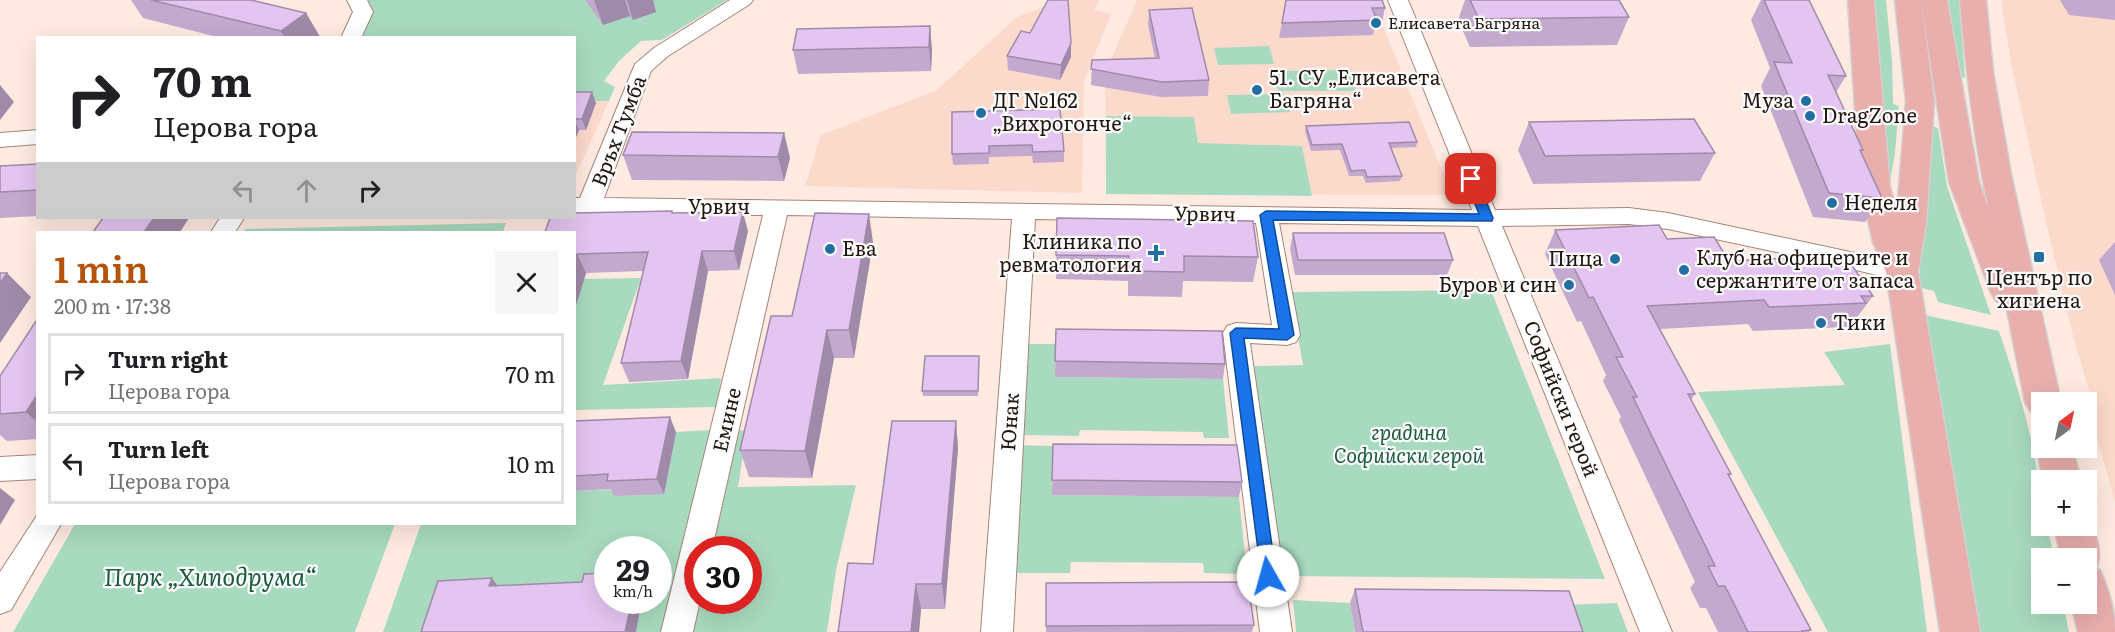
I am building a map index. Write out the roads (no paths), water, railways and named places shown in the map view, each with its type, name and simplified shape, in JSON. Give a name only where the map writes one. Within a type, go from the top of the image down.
[{"type":"main road","points":[[1861,0],[1875,187],[1889,242],[1902,272],[1960,632]]},
{"type":"main road","points":[[1902,272],[1912,213],[1920,101],[1908,0]]},
{"type":"main road","points":[[1934,0],[1964,182],[1990,254],[2029,341]]},
{"type":"main road","points":[[1973,0],[1980,72],[1996,174],[2041,392]]},
{"type":"main road","points":[[2094,614],[2098,632]]},
{"type":"street","points":[[352,36],[363,12],[357,0]]},
{"type":"street","name":"Връх Тумба","points":[[582,206],[642,68],[661,52],[743,0]]},
{"type":"street","name":"Софийски герой","points":[[1398,0],[1656,632]]},
{"type":"street","points":[[0,140],[36,137]]},
{"type":"street","name":"Урвич","points":[[582,206],[1487,218],[1629,216],[1668,221],[1902,272]]},
{"type":"street","name":"Емине","points":[[676,632],[777,207]]},
{"type":"street","name":"Юнак","points":[[996,632],[1024,211]]},
{"type":"street","points":[[1266,215],[1287,335],[1236,333],[1276,632]]},
{"type":"street","points":[[0,469],[36,467]]},
{"type":"street","points":[[0,600],[45,525]]},
{"type":"place","name":"Елисавета Багряна","points":[[1376,23]]},
{"type":"place","name":"51. СУ „Елисавета Багряна“","points":[[1257,90]]},
{"type":"place","name":"Муза","points":[[1806,101]]},
{"type":"place","name":"ДГ №162 „Вихрогонче“","points":[[981,113]]},
{"type":"place","name":"DragZone","points":[[1810,116]]},
{"type":"place","name":"Неделя","points":[[1832,203]]},
{"type":"place","name":"Ева","points":[[830,249]]},
{"type":"place","name":"Клиника по ревматология","points":[[1156,253]]},
{"type":"place","name":"Център по хигиена","points":[[2039,257]]},
{"type":"place","name":"Пица","points":[[1615,259]]},
{"type":"place","name":"Клуб на офицерите и сержантите от запаса","points":[[1684,270]]},
{"type":"place","name":"Буров и син","points":[[1569,285]]},
{"type":"place","name":"Тики","points":[[1821,323]]},
{"type":"park label","name":"градина Софийски герой","points":[[1409,444]]},
{"type":"park label","name":"Парк „Хиподрума“","points":[[210,578]]}]
